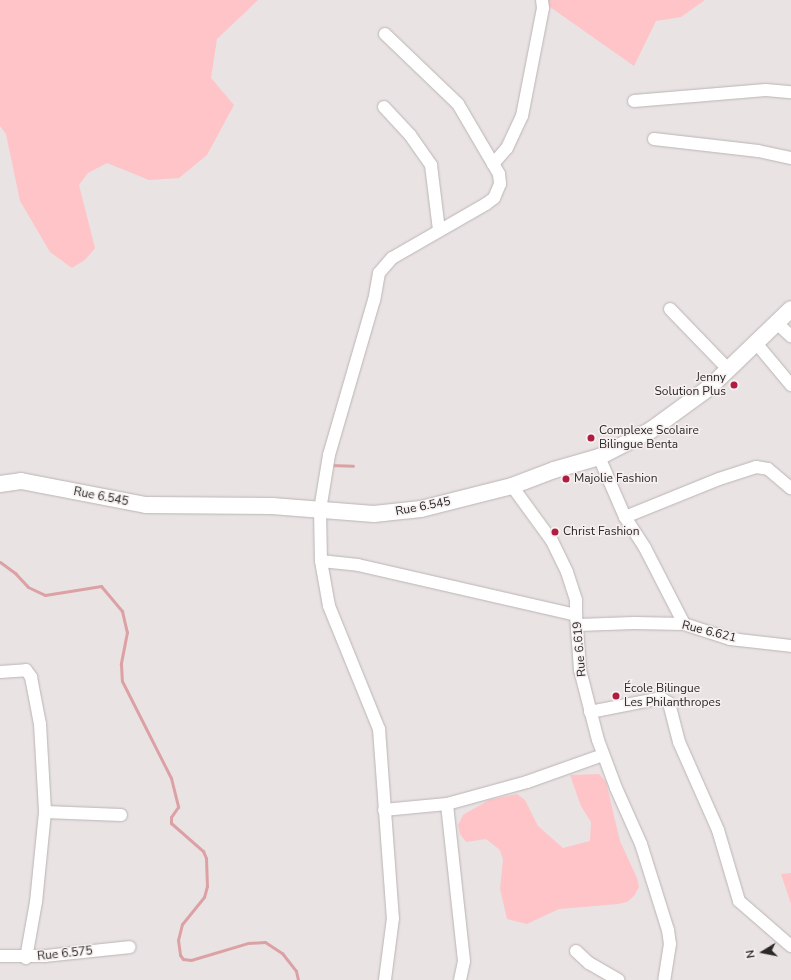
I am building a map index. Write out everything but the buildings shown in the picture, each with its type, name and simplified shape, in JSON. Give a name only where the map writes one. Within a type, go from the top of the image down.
[{"type":"street","points":[[493,164],[507,148],[522,116],[543,8],[542,0]]},
{"type":"street","points":[[385,34],[458,104],[499,174],[500,184],[494,198],[392,258],[380,273],[374,300],[329,455],[320,510],[321,561],[329,606],[379,729],[392,918],[385,980]]},
{"type":"street","points":[[634,101],[744,91],[791,92]]},
{"type":"street","points":[[384,106],[410,135],[431,165],[439,230]]},
{"type":"street","points":[[654,139],[758,151],[791,158]]},
{"type":"street","points":[[670,309],[728,370]]},
{"type":"street","name":"Rue 6.545","points":[[0,484],[21,481],[146,505],[272,506],[392,513],[421,509],[512,486],[554,470],[599,457],[651,430],[728,370],[756,342],[778,324],[791,309]]},
{"type":"street","points":[[778,324],[791,336]]},
{"type":"street","points":[[756,342],[791,386]]},
{"type":"street","points":[[599,457],[625,517],[645,548],[684,624]]},
{"type":"street","points":[[625,517],[719,479],[756,467],[768,469],[791,488]]},
{"type":"street","points":[[512,486],[555,547],[567,572],[576,600],[577,620]]},
{"type":"street","name":"Rue 6.619","points":[[321,561],[365,566],[577,620],[580,670],[603,756],[641,844],[661,904],[670,944],[664,980]]},
{"type":"street","name":"Rue 6.621","points":[[577,620],[684,624],[730,639],[791,646]]},
{"type":"street","points":[[0,672],[26,670],[31,677],[38,705],[45,812],[36,902],[26,958]]},
{"type":"street","points":[[590,712],[661,698],[669,703],[679,742],[718,830],[739,901],[791,946]]},
{"type":"street","points":[[384,810],[447,804],[527,782],[603,756]]},
{"type":"street","points":[[447,804],[464,961],[460,980]]},
{"type":"street","points":[[45,812],[121,816]]},
{"type":"street","name":"Rue 6.575","points":[[0,956],[26,958],[130,947]]},
{"type":"street","points":[[576,951],[589,963],[619,980]]},
{"type":"shaded area","points":[[0,0],[258,0],[217,39],[211,78],[234,105],[207,155],[179,178],[149,180],[107,163],[88,173],[79,185],[95,248],[85,260],[72,268],[50,252],[20,201],[6,134],[0,126]]},
{"type":"shaded area","points":[[540,0],[705,0],[681,17],[656,21],[634,66]]},
{"type":"shaded area","points":[[599,774],[606,782],[620,841],[637,878],[639,887],[634,896],[627,902],[618,904],[559,909],[527,924],[507,919],[500,889],[503,860],[500,850],[486,839],[466,842],[460,834],[458,825],[463,815],[489,800],[517,794],[525,800],[538,826],[563,848],[590,841],[591,822],[581,806],[570,775]]},
{"type":"shaded area","points":[[791,873],[791,904],[781,874]]},
{"type":"waterway","points":[[330,465],[353,466]]},
{"type":"waterway","points":[[0,562],[15,573],[28,587],[45,595],[101,586],[122,611],[127,632],[121,664],[122,681],[171,778],[178,807],[171,817],[171,823],[203,851],[206,858],[207,886],[204,897],[182,924],[178,940],[180,955],[183,959],[191,960],[248,943],[265,942],[282,953],[296,971],[298,980]]},
{"type":"place","name":"Jenny Solution Plus","points":[[734,385]]},
{"type":"place","name":"Complexe Scolaire Bilingue Benta","points":[[591,438]]},
{"type":"place","name":"Majolie Fashion","points":[[566,479]]},
{"type":"place","name":"Christ Fashion","points":[[555,532]]},
{"type":"place","name":"École Bilingue Les Philanthropes","points":[[616,696]]}]
